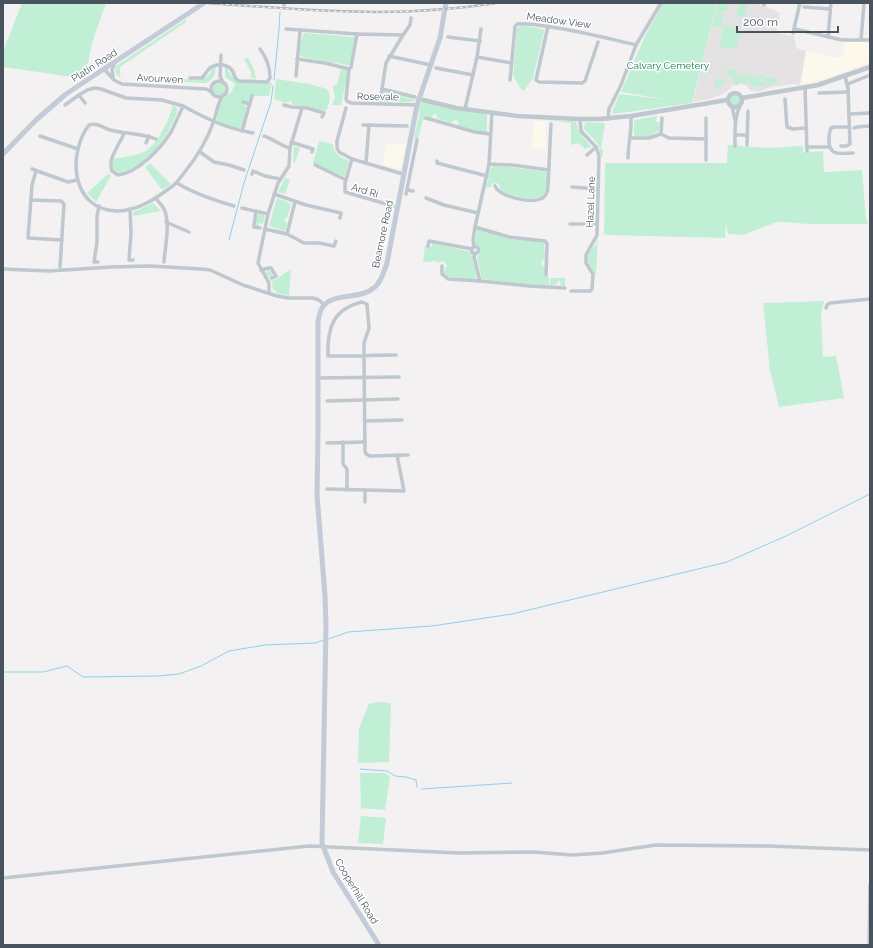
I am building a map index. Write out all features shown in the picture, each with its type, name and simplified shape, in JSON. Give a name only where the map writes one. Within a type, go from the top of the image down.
[{"type":"main road","name":"Platin Road","points":[[3,154],[36,120],[76,87],[204,3]]},
{"type":"main road","name":"Beamore Road","points":[[324,305],[334,298],[360,295],[369,292],[380,280],[387,263],[417,101],[440,38],[446,3]]},
{"type":"main road","points":[[322,846],[326,596],[317,495],[318,318],[324,305]]},
{"type":"main road","name":"Cooperhill Road","points":[[322,846],[333,872],[379,945]]},
{"type":"street","points":[[608,117],[609,109],[621,85],[636,45],[661,3]]},
{"type":"street","points":[[800,3],[794,31],[842,40],[870,40]]},
{"type":"street","points":[[828,37],[831,3]]},
{"type":"street","points":[[861,40],[864,3]]},
{"type":"street","points":[[804,7],[830,9]]},
{"type":"street","name":"Rosevale","points":[[381,95],[385,67],[389,56],[410,25],[411,18]]},
{"type":"street","name":"Meadow View","points":[[510,80],[515,27],[517,24],[548,26],[590,33],[636,45]]},
{"type":"street","points":[[548,26],[536,80],[539,82],[585,82],[598,42]]},
{"type":"street","points":[[286,29],[357,34],[403,35]]},
{"type":"street","points":[[465,109],[477,57],[481,29]]},
{"type":"street","points":[[296,76],[300,31]]},
{"type":"street","name":"Rosevale","points":[[357,34],[351,67],[349,69],[346,101],[349,103],[417,101]]},
{"type":"street","points":[[448,37],[480,41]]},
{"type":"street","points":[[190,78],[202,78],[211,67],[221,64],[230,68],[236,79],[239,81],[267,82],[270,78],[269,66],[266,57],[260,49]]},
{"type":"street","points":[[156,139],[149,136],[124,133],[92,124],[87,127],[78,149],[75,166],[77,180],[86,196],[99,206],[113,210],[130,209],[156,198],[177,183],[200,152],[213,122],[218,102],[226,92],[227,88],[220,76],[221,55]]},
{"type":"street","points":[[389,56],[430,65]]},
{"type":"street","points":[[477,57],[511,63]]},
{"type":"street","points":[[298,59],[325,63],[349,69]]},
{"type":"street","points":[[114,80],[112,70],[116,61]]},
{"type":"street","points":[[742,98],[818,85],[870,67]]},
{"type":"street","points":[[436,68],[472,75]]},
{"type":"street","points":[[104,69],[114,80]]},
{"type":"street","points":[[848,84],[870,75]]},
{"type":"street","name":"Avourwen","points":[[206,89],[212,86],[220,76]]},
{"type":"street","points":[[841,146],[850,144],[848,84],[846,76]]},
{"type":"street","name":"Avourwen","points":[[114,80],[124,85],[206,89],[216,96],[218,102]]},
{"type":"street","points":[[216,82],[223,83]]},
{"type":"street","points":[[212,86],[212,92]]},
{"type":"street","points":[[805,88],[805,128],[807,149],[829,147]]},
{"type":"street","points":[[65,105],[91,89],[101,89],[122,97],[162,100],[182,106],[213,122],[253,133]]},
{"type":"street","name":"Rosevale","points":[[382,89],[417,101]]},
{"type":"street","points":[[727,100],[730,94],[734,92],[740,94],[742,98],[735,121]]},
{"type":"street","points":[[819,92],[848,92]]},
{"type":"street","points":[[79,95],[85,103]]},
{"type":"street","points":[[216,96],[223,95]]},
{"type":"street","points":[[242,131],[252,96]]},
{"type":"street","points":[[785,99],[787,127],[793,129],[805,128]]},
{"type":"street","points":[[417,101],[448,107],[524,116],[580,119],[631,116],[727,100]]},
{"type":"street","points":[[727,100],[732,106],[735,121],[735,146]]},
{"type":"street","points":[[243,102],[250,104]]},
{"type":"street","points":[[284,105],[289,104],[324,113],[322,117]]},
{"type":"street","points":[[732,106],[737,107],[741,104]]},
{"type":"street","points":[[124,133],[121,142],[114,152],[110,166],[112,171],[118,175],[124,174],[137,167],[157,150],[171,132],[182,106]]},
{"type":"street","points":[[269,293],[269,283],[258,263],[268,214],[280,179],[289,166],[291,142],[302,108]]},
{"type":"street","points":[[346,108],[337,141],[337,148],[342,154],[352,159],[403,174]]},
{"type":"street","points":[[747,145],[748,111]]},
{"type":"street","points":[[480,281],[474,257],[475,254],[472,252],[475,227],[489,164],[492,112]]},
{"type":"street","points":[[849,114],[870,113]]},
{"type":"street","points":[[628,158],[631,116]]},
{"type":"street","points":[[426,118],[435,118],[456,124],[475,132],[490,134]]},
{"type":"street","points":[[661,134],[662,118]]},
{"type":"street","points":[[706,118],[706,160]]},
{"type":"street","points":[[580,119],[581,131],[596,147],[587,154]]},
{"type":"street","points":[[495,186],[498,191],[514,198],[528,200],[541,199],[545,195],[548,189],[551,124]]},
{"type":"street","points":[[363,125],[407,126]]},
{"type":"street","points":[[366,162],[369,125]]},
{"type":"street","points":[[854,128],[856,126],[870,126]]},
{"type":"street","points":[[849,127],[831,128],[829,147],[832,152],[835,153],[853,153]]},
{"type":"street","points":[[630,138],[648,138],[661,134],[669,138],[706,139]]},
{"type":"street","points":[[735,135],[747,135]]},
{"type":"street","points":[[40,136],[78,149]]},
{"type":"street","points":[[146,143],[149,136]]},
{"type":"street","points":[[264,136],[272,138],[282,146],[290,148]]},
{"type":"street","points":[[406,194],[417,140]]},
{"type":"street","points":[[291,142],[313,149],[312,152]]},
{"type":"street","points":[[409,144],[416,145]]},
{"type":"street","name":"Hazel Lane","points":[[571,291],[590,291],[593,287],[593,274],[586,263],[586,255],[596,238],[599,155],[596,147]]},
{"type":"street","points":[[200,152],[214,162],[230,164],[244,170]]},
{"type":"street","name":"Ard Rí","points":[[352,159],[344,188],[346,193],[393,206]]},
{"type":"street","points":[[437,161],[439,164],[487,176]]},
{"type":"street","points":[[489,164],[512,165],[549,170]]},
{"type":"street","name":"Ard Rí","points":[[315,165],[346,180]]},
{"type":"street","points":[[32,169],[68,182],[77,180]]},
{"type":"street","points":[[36,171],[32,185],[28,238],[62,240]]},
{"type":"street","points":[[252,174],[253,171],[265,176],[280,179]]},
{"type":"street","points":[[177,183],[205,197],[234,206]]},
{"type":"street","points":[[572,187],[598,190]]},
{"type":"street","points":[[407,190],[413,191]]},
{"type":"street","points":[[274,194],[295,202],[341,213],[340,218]]},
{"type":"street","points":[[156,198],[164,209],[166,222],[164,262]]},
{"type":"street","points":[[426,198],[434,204],[478,213]]},
{"type":"street","points":[[31,200],[63,202],[64,204],[60,267]]},
{"type":"street","points":[[287,234],[295,202]]},
{"type":"street","points":[[98,262],[94,262],[99,206]]},
{"type":"street","points":[[242,208],[268,214]]},
{"type":"street","points":[[130,209],[131,233],[129,260],[133,260]]},
{"type":"street","points":[[256,211],[254,225],[255,227],[260,228]]},
{"type":"street","points":[[166,222],[189,232]]},
{"type":"street","points":[[570,224],[597,224]]},
{"type":"street","points":[[475,227],[509,237],[543,240],[547,244],[544,262],[546,275]]},
{"type":"street","points":[[265,228],[287,234],[304,243],[322,243],[334,246],[336,241]]},
{"type":"street","points":[[428,246],[429,241],[473,248],[478,247],[479,250],[475,254]]},
{"type":"street","points":[[158,253],[164,254]]},
{"type":"street","points":[[3,269],[49,272],[150,266],[201,268],[210,270],[239,283],[269,293],[288,298],[313,298],[319,300],[324,305]]},
{"type":"street","points":[[442,266],[442,274],[447,278],[565,288]]},
{"type":"street","points":[[261,270],[271,268],[276,276],[272,278]]},
{"type":"street","points":[[558,282],[559,287]]},
{"type":"street","points":[[826,308],[830,303],[870,299]]},
{"type":"street","points":[[396,355],[364,356],[328,356],[328,336],[336,318],[347,307],[365,302],[368,306],[369,328],[364,343],[364,356],[364,400],[365,451],[366,454],[370,456],[408,455]]},
{"type":"street","points":[[318,378],[399,378]]},
{"type":"street","points":[[327,401],[398,399]]},
{"type":"street","points":[[365,421],[402,420]]},
{"type":"street","points":[[343,442],[343,464],[347,469],[347,490]]},
{"type":"street","points":[[327,443],[365,442]]},
{"type":"street","points":[[327,490],[404,491],[397,455]]},
{"type":"street","points":[[365,490],[365,502]]},
{"type":"street","points":[[3,878],[309,846],[459,853],[533,852],[573,854],[602,853],[656,845],[768,846],[870,850]]},
{"type":"street","points":[[869,945],[870,885]]},
{"type":"shaded area","points":[[717,3],[757,3],[780,13],[776,33],[794,36],[796,48],[806,51],[800,85],[793,84],[767,88],[762,91],[752,91],[745,85],[740,84],[732,86],[720,95],[693,102]]},
{"type":"shaded area","points":[[844,42],[870,42],[870,62],[831,77],[800,85],[806,51],[834,57],[843,57]]},
{"type":"shaded area","points":[[534,121],[546,121],[546,149],[531,148]]},
{"type":"shaded area","points":[[387,144],[406,144],[400,169],[382,164]]},
{"type":"green space","points":[[22,3],[106,3],[92,43],[86,72],[72,77],[3,67],[3,52]]},
{"type":"green space","name":"Calvary Cemetery","points":[[663,3],[717,3],[692,103],[614,114],[612,112],[620,94],[669,100],[621,92],[644,38]]},
{"type":"green space","points":[[718,3],[728,3],[726,12],[717,10]]},
{"type":"green space","points":[[739,3],[747,3],[744,17],[736,15]]},
{"type":"green space","points":[[716,12],[724,14],[721,27],[713,26]]},
{"type":"green space","points":[[186,19],[186,22],[120,67],[120,76],[123,79],[117,75],[115,72],[116,66]]},
{"type":"green space","points":[[521,25],[543,29],[544,32],[533,78],[524,91],[521,89],[513,76],[517,29]]},
{"type":"green space","points":[[724,25],[741,30],[738,44],[734,48],[730,49],[719,46]]},
{"type":"green space","points":[[304,33],[354,37],[350,64],[347,65],[302,57],[300,54],[300,49]]},
{"type":"green space","points":[[248,57],[256,79],[251,78],[251,72],[244,59]]},
{"type":"green space","points":[[215,67],[215,74],[207,83],[184,82],[185,79],[197,80],[205,78],[208,76],[211,71],[210,70]]},
{"type":"green space","points":[[225,67],[229,69],[228,71],[237,82],[270,82],[272,84],[269,96],[251,96],[249,100],[243,104],[247,107],[242,126],[238,129],[217,121],[222,100],[231,93],[235,84],[225,77]]},
{"type":"green space","points":[[721,68],[736,71],[735,73],[744,77],[750,86],[740,83],[736,86],[733,78],[727,74],[727,71]]},
{"type":"green space","points":[[341,69],[346,70],[348,73],[341,105],[332,105],[335,98],[333,85],[337,85]]},
{"type":"green space","points":[[750,73],[780,80],[773,85],[770,85],[758,76]]},
{"type":"green space","points":[[747,74],[759,79],[768,86],[753,87],[745,77]]},
{"type":"green space","points":[[716,78],[725,80],[726,78],[729,80],[724,82],[720,88],[719,86],[714,87]]},
{"type":"green space","points":[[276,79],[310,84],[327,89],[330,98],[326,111],[293,105],[291,101],[286,103],[274,99]]},
{"type":"green space","points":[[219,83],[223,85],[225,89],[223,93],[219,95],[215,93],[213,89],[215,85]]},
{"type":"green space","points":[[383,91],[416,100],[412,102],[379,102],[380,95]]},
{"type":"green space","points":[[735,93],[739,95],[741,99],[739,103],[735,105],[731,103],[729,99],[731,95]]},
{"type":"green space","points":[[423,102],[487,113],[487,133],[459,126],[458,121],[455,120],[451,123],[437,118],[437,115],[434,114],[432,117],[427,117],[426,120],[423,120],[418,139],[414,138],[420,111],[418,110],[420,104]]},
{"type":"green space","points":[[173,105],[177,108],[176,115],[170,128],[153,152],[129,170],[120,173],[112,170],[113,159],[144,152],[154,144],[166,124]]},
{"type":"green space","points":[[657,116],[656,122],[660,122],[659,131],[649,136],[634,136],[635,120]]},
{"type":"green space","points":[[547,120],[558,121],[576,121],[578,130],[591,147],[585,149],[578,143],[571,145],[571,123]]},
{"type":"green space","points":[[586,122],[605,123],[601,149],[603,150],[602,158],[598,144],[584,129]]},
{"type":"green space","points":[[319,141],[333,144],[336,153],[340,157],[349,161],[344,176],[331,172],[313,163]]},
{"type":"green space","points":[[728,145],[767,148],[803,146],[803,152],[823,151],[824,172],[862,170],[866,219],[868,224],[808,224],[777,222],[743,235],[728,234],[726,224],[725,238],[604,234],[605,163],[727,163]]},
{"type":"green space","points":[[294,146],[300,148],[295,163],[293,162]]},
{"type":"green space","points":[[150,163],[171,184],[162,190],[145,167]]},
{"type":"green space","points":[[493,166],[547,172],[545,192],[534,198],[526,198],[500,191],[499,184],[496,183],[492,184],[491,187],[486,188],[491,168]]},
{"type":"green space","points":[[108,174],[111,176],[96,202],[87,193]]},
{"type":"green space","points":[[285,178],[290,180],[285,194],[278,192]]},
{"type":"green space","points":[[277,198],[290,203],[291,205],[287,218],[285,218],[287,223],[286,230],[284,231],[269,226]]},
{"type":"green space","points":[[153,203],[161,211],[133,216],[133,212]]},
{"type":"green space","points":[[258,214],[265,216],[263,224],[260,223],[256,226],[255,223]]},
{"type":"green space","points":[[477,229],[508,239],[542,241],[544,243],[545,259],[541,264],[545,267],[545,276],[549,277],[549,285],[526,285],[482,279],[477,258],[480,249],[475,243]]},
{"type":"green space","points":[[598,236],[596,275],[589,264],[588,258],[589,252],[596,244]]},
{"type":"green space","points":[[433,243],[471,252],[477,277],[474,279],[449,277],[443,274],[447,266],[445,262],[423,262],[425,246],[431,247]]},
{"type":"green space","points":[[291,269],[289,296],[276,293],[276,290],[273,290],[272,282],[266,273],[267,271],[270,271],[273,275],[271,278],[273,281]]},
{"type":"green space","points":[[550,278],[565,278],[565,287],[560,285],[560,281],[558,281],[556,285],[550,285]]},
{"type":"green space","points":[[824,301],[821,315],[823,357],[836,356],[844,398],[779,407],[770,370],[763,303]]},
{"type":"green space","points":[[377,702],[391,703],[389,762],[358,763],[359,728],[369,704]]},
{"type":"green space","points":[[360,773],[385,773],[390,776],[385,810],[361,808]]},
{"type":"green space","points":[[361,816],[386,818],[383,844],[358,843]]},
{"type":"waterway","points":[[274,80],[280,12]]},
{"type":"waterway","points":[[229,240],[244,183],[271,102],[273,86]]},
{"type":"waterway","points":[[329,639],[348,632],[432,626],[512,614],[727,562],[786,536],[870,494]]},
{"type":"waterway","points":[[3,672],[43,672],[67,666],[83,677],[158,676],[179,674],[201,666],[229,651],[265,645],[315,643],[324,640]]},
{"type":"waterway","points":[[360,769],[387,771],[395,776],[416,780],[417,787]]},
{"type":"waterway","points":[[422,789],[512,783]]},
{"type":"railway","points":[[208,3],[355,12],[436,10],[497,3]]}]
